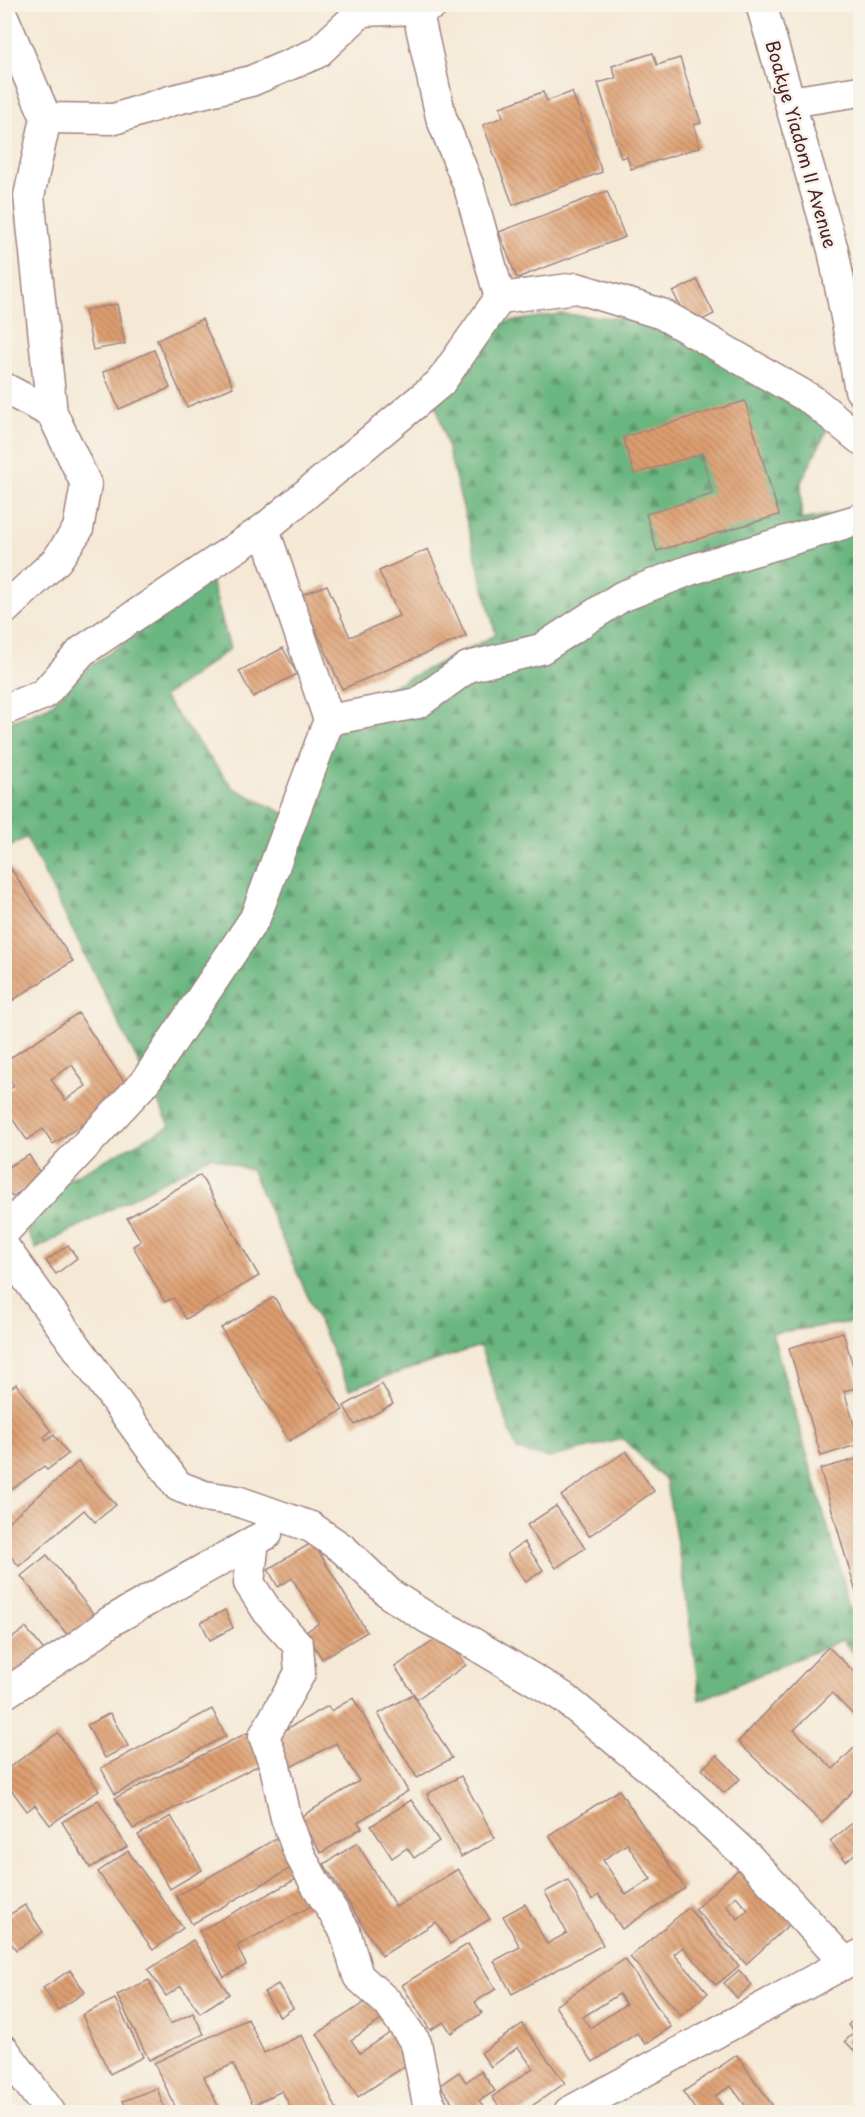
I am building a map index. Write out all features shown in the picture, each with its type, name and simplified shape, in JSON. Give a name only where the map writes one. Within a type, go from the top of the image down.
[{"type":"street","name":"Boakye Yiadom II Avenue","points":[[760,4],[833,250],[861,390]]},
{"type":"street","points":[[46,118],[114,119],[173,100],[251,81],[317,53],[361,8],[426,7],[441,117],[470,187],[500,298]]},
{"type":"street","points":[[4,20],[46,118],[29,196],[52,413],[86,484],[78,529],[57,560],[4,610]]},
{"type":"street","points":[[790,102],[861,91]]},
{"type":"street","points":[[4,710],[44,694],[82,651],[264,529],[440,383],[500,298],[577,288],[663,314],[812,400],[861,439]]},
{"type":"street","points":[[4,388],[52,413]]},
{"type":"street","points":[[329,720],[418,703],[468,667],[541,649],[621,597],[690,570],[861,519]]},
{"type":"street","points":[[4,1232],[145,1082],[255,918],[329,720],[264,529]]},
{"type":"street","points":[[4,1247],[178,1486],[204,1496],[237,1501],[294,1519],[311,1527],[343,1549],[391,1595],[563,1697],[664,1780],[748,1857],[853,1959],[569,2112]]},
{"type":"street","points":[[4,1694],[78,1646],[111,1621],[294,1519]]},
{"type":"street","points":[[254,1541],[249,1583],[268,1612],[298,1645],[300,1673],[264,1736],[275,1766],[286,1818],[299,1853],[345,1931],[358,1976],[388,2003],[416,2043],[427,2099],[435,2112]]},
{"type":"street","points":[[4,2050],[50,2112]]},
{"type":"green space","points":[[561,314],[645,320],[770,385],[828,428],[801,482],[801,520],[841,513],[860,530],[860,1321],[772,1333],[854,1618],[860,1617],[860,1660],[842,1640],[700,1700],[684,1582],[666,1481],[623,1439],[549,1458],[517,1450],[480,1346],[349,1389],[252,1171],[211,1156],[36,1249],[15,1207],[170,1126],[26,837],[5,850],[5,724],[50,706],[88,668],[211,580],[230,649],[163,697],[233,788],[296,819],[342,711],[496,635],[428,372],[499,323]]},
{"type":"building","points":[[653,53],[657,65],[680,58],[701,123],[694,125],[700,147],[631,169],[627,156],[621,158],[598,83],[616,78],[612,66]]},
{"type":"building","points":[[543,92],[547,101],[572,92],[602,172],[513,205],[483,125],[503,117],[500,107]]},
{"type":"building","points":[[607,191],[625,237],[517,278],[499,232]]},
{"type":"building","points":[[697,280],[714,314],[690,326],[673,292]]},
{"type":"building","points":[[117,304],[125,344],[93,350],[85,310]]},
{"type":"building","points":[[202,319],[233,387],[187,407],[157,340]]},
{"type":"building","points":[[154,350],[170,388],[119,409],[103,372]]},
{"type":"building","points":[[745,401],[779,515],[657,551],[646,514],[713,494],[701,454],[634,474],[623,437]]},
{"type":"building","points":[[428,549],[466,636],[342,689],[301,595],[327,585],[350,637],[399,616],[379,571]]},
{"type":"building","points":[[283,648],[297,674],[253,697],[239,671]]},
{"type":"building","points":[[9,866],[73,961],[4,1006],[4,869]]},
{"type":"building","points":[[78,1013],[131,1092],[53,1144],[43,1129],[27,1140],[4,1107],[4,1093],[14,1086],[4,1072],[4,1062]],"holes":[[[72,1065],[86,1086],[65,1100],[51,1079]]]},
{"type":"building","points":[[29,1155],[43,1178],[12,1197],[4,1185],[4,1169]]},
{"type":"building","points":[[200,1175],[259,1276],[186,1319],[173,1298],[165,1302],[133,1246],[141,1241],[127,1218]]},
{"type":"building","points":[[68,1245],[77,1258],[56,1274],[46,1261]]},
{"type":"building","points":[[274,1297],[343,1410],[289,1441],[221,1328]]},
{"type":"building","points":[[843,1332],[859,1387],[844,1391],[860,1444],[821,1456],[789,1348]]},
{"type":"building","points":[[16,1384],[51,1431],[44,1437],[46,1441],[54,1435],[68,1454],[47,1470],[44,1466],[4,1495],[4,1393]]},
{"type":"building","points":[[382,1384],[393,1404],[355,1425],[344,1406]]},
{"type":"building","points":[[626,1451],[654,1491],[589,1536],[561,1496]]},
{"type":"building","points":[[860,1458],[860,1606],[820,1469]]},
{"type":"building","points":[[78,1462],[116,1505],[95,1522],[84,1510],[19,1566],[4,1549],[4,1525]]},
{"type":"building","points":[[556,1506],[585,1548],[556,1568],[527,1525]]},
{"type":"building","points":[[313,1542],[367,1632],[322,1659],[306,1632],[319,1623],[292,1578],[278,1587],[268,1569]]},
{"type":"building","points":[[524,1542],[543,1570],[526,1582],[507,1554]]},
{"type":"building","points":[[47,1555],[96,1617],[69,1637],[21,1576]]},
{"type":"building","points":[[225,1610],[233,1628],[210,1640],[201,1622]]},
{"type":"building","points":[[26,1628],[47,1654],[4,1686],[4,1644]]},
{"type":"building","points":[[444,1634],[466,1665],[417,1699],[395,1667]]},
{"type":"building","points":[[828,1647],[860,1677],[860,1722],[832,1693],[794,1730],[833,1769],[860,1742],[860,1783],[822,1823],[738,1742]]},
{"type":"building","points":[[413,1694],[452,1758],[417,1778],[378,1714]]},
{"type":"building","points":[[353,1698],[408,1791],[358,1822],[362,1828],[321,1853],[299,1818],[359,1781],[336,1743],[287,1769],[270,1738],[328,1706],[331,1711]]},
{"type":"building","points":[[212,1709],[226,1736],[115,1794],[101,1768]]},
{"type":"building","points":[[110,1713],[128,1746],[105,1758],[87,1725]]},
{"type":"building","points":[[58,1733],[99,1790],[50,1825],[35,1805],[27,1811],[4,1780],[4,1771]]},
{"type":"building","points":[[247,1733],[263,1763],[133,1829],[115,1798]]},
{"type":"building","points":[[717,1755],[740,1779],[724,1793],[702,1769]]},
{"type":"building","points":[[461,1776],[495,1838],[461,1857],[427,1794]]},
{"type":"building","points":[[619,1790],[685,1888],[622,1929],[599,1895],[592,1900],[549,1835]],"holes":[[[627,1844],[651,1879],[626,1895],[603,1860]]]},
{"type":"building","points":[[98,1800],[127,1847],[90,1868],[62,1822]]},
{"type":"building","points":[[411,1800],[439,1841],[414,1858],[407,1848],[392,1858],[371,1826]]},
{"type":"building","points":[[171,1816],[202,1870],[170,1889],[138,1835]]},
{"type":"building","points":[[860,1817],[860,1850],[846,1861],[830,1841]]},
{"type":"building","points":[[277,1838],[293,1867],[192,1924],[176,1896]]},
{"type":"building","points":[[357,1843],[396,1907],[458,1869],[490,1919],[450,1944],[436,1922],[382,1956],[324,1864]]},
{"type":"building","points":[[128,1851],[183,1928],[153,1950],[98,1872]]},
{"type":"building","points":[[742,1866],[794,1920],[746,1964],[695,1909]],"holes":[[[736,1896],[748,1910],[738,1919],[726,1906]]]},
{"type":"building","points":[[298,1878],[313,1905],[237,1946],[246,1965],[224,1977],[199,1931]]},
{"type":"building","points":[[568,1880],[603,1945],[512,1994],[494,1961],[520,1947],[503,1916],[525,1904],[547,1944],[567,1933],[545,1892]]},
{"type":"building","points":[[25,1905],[43,1932],[16,1950],[4,1933],[4,1918]]},
{"type":"building","points":[[688,1908],[739,1966],[716,1985],[683,1947],[674,1954],[708,1993],[681,2016],[630,1957]]},
{"type":"building","points":[[193,1940],[229,1994],[200,2013],[181,1986],[166,1996],[148,1970]]},
{"type":"building","points":[[468,1944],[496,1989],[475,2002],[482,2013],[451,2033],[444,2022],[430,2030],[402,1985]]},
{"type":"building","points":[[625,1959],[671,2027],[645,2044],[637,2033],[593,2062],[555,2006]],"holes":[[[619,1994],[626,2004],[590,2028],[583,2017]]]},
{"type":"building","points":[[70,1970],[85,1992],[58,2010],[43,1988]]},
{"type":"building","points":[[739,1970],[752,1985],[737,1998],[724,1983]]},
{"type":"building","points":[[149,1980],[170,2024],[193,2013],[204,2034],[149,2060],[117,1995]]},
{"type":"building","points":[[278,1984],[293,2008],[280,2017],[264,1992]]},
{"type":"building","points":[[371,1998],[384,2018],[351,2040],[360,2053],[393,2031],[413,2061],[358,2097],[317,2034]]},
{"type":"building","points":[[115,1999],[143,2057],[110,2074],[82,2015]]},
{"type":"building","points":[[860,2014],[860,2057],[845,2041],[855,2032],[848,2025]]},
{"type":"building","points":[[248,2019],[264,2053],[302,2035],[337,2110],[293,2112],[282,2091],[253,2105],[233,2064],[204,2077],[221,2112],[178,2112],[154,2063]]},
{"type":"building","points":[[522,2024],[565,2083],[523,2112],[503,2112],[492,2097],[533,2068],[518,2047],[491,2067],[481,2053]]},
{"type":"building","points":[[737,2055],[777,2112],[750,2112],[731,2086],[715,2096],[727,2112],[697,2112],[683,2092]]},
{"type":"building","points":[[481,2071],[495,2091],[479,2101],[488,2112],[459,2112],[440,2085],[459,2072],[466,2082]]},
{"type":"building","points":[[157,2088],[166,2112],[128,2112],[123,2101]]},
{"type":"building","points":[[277,2104],[280,2112],[256,2112]]}]
